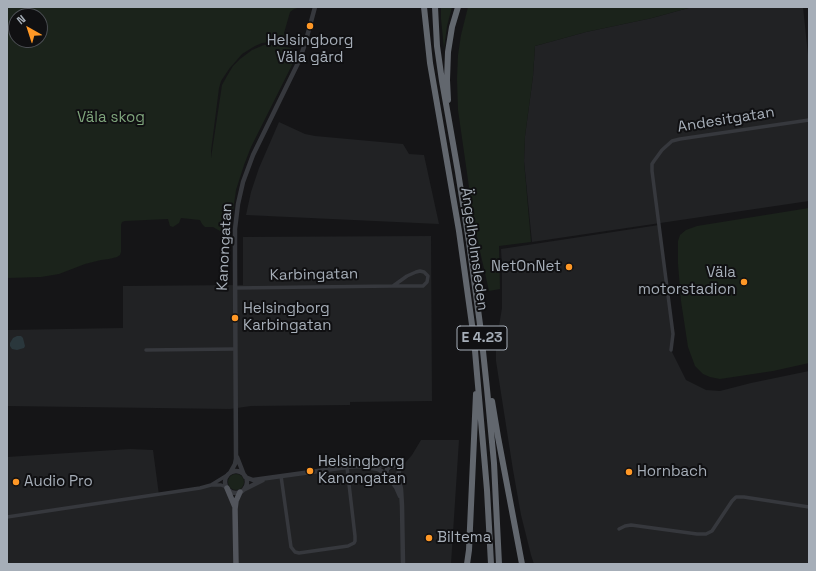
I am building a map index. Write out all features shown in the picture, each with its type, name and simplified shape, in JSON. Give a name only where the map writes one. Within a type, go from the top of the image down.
[{"type":"highway","name":"E 4.23","points":[[435,7],[437,46],[448,119]]},
{"type":"highway","points":[[448,119],[448,52],[452,27],[458,7]]},
{"type":"highway","name":"Ängelholmsleden","points":[[425,9],[430,63],[459,231],[474,339],[487,490],[490,564]]},
{"type":"highway","name":"Ängelholmsleden","points":[[448,119],[469,242],[483,352],[493,456],[499,564]]},
{"type":"highway","points":[[483,352],[489,372],[498,437],[522,564]]},
{"type":"highway","points":[[467,564],[469,550],[477,370]]},
{"type":"main road","points":[[226,487],[235,509]]},
{"type":"main road","points":[[236,564],[235,509],[236,501],[241,492]]},
{"type":"street","name":"Kanongatan","points":[[229,474],[235,464],[236,456],[236,217],[243,182],[257,146],[299,61],[315,7]]},
{"type":"street","name":"Andesitgatan","points":[[671,350],[673,334],[652,171],[652,164],[654,160],[668,143],[672,141],[809,120]]},
{"type":"street","name":"Karbingatan","points":[[235,288],[423,286],[427,282],[428,276],[424,272],[416,272],[407,276],[393,286]]},
{"type":"street","points":[[146,350],[235,349]]},
{"type":"street","name":"Kanongatan","points":[[236,456],[244,476]]},
{"type":"street","points":[[211,485],[237,471],[253,480],[369,464],[394,465],[399,471],[398,479],[401,489],[404,564]]},
{"type":"street","points":[[360,466],[378,469],[387,476],[396,487],[401,498]]},
{"type":"street","points":[[387,476],[387,469],[391,466]]},
{"type":"street","points":[[281,476],[292,550],[296,553],[305,552],[348,546],[355,541],[356,538],[347,467]]},
{"type":"street","points":[[226,487],[225,481],[229,474]]},
{"type":"street","points":[[241,492],[247,482],[244,476]]},
{"type":"street","points":[[387,476],[394,479],[398,476]]},
{"type":"street","points":[[7,517],[211,485],[221,485],[234,493],[241,492],[270,477]]},
{"type":"street","points":[[619,529],[631,525],[706,534],[712,531],[736,497],[809,507]]},
{"type":"shaded area","points":[[692,7],[803,7],[809,64],[809,201],[532,242],[524,161],[525,136],[533,76],[535,46],[586,32],[652,18]]},
{"type":"shaded area","points":[[279,122],[305,134],[315,136],[403,144],[409,154],[424,155],[439,224],[246,215],[251,192],[259,168]]},
{"type":"shaded area","points":[[659,225],[673,334],[671,350],[686,380],[706,390],[720,391],[809,371],[809,564],[534,564],[521,515],[496,361],[496,344],[502,308],[501,249]]},
{"type":"shaded area","points":[[431,236],[432,401],[350,402],[350,405],[251,406],[230,409],[7,406],[7,330],[123,328],[123,286],[243,285],[243,237]]},
{"type":"shaded area","points":[[21,336],[23,338],[25,346],[24,348],[17,350],[12,349],[10,343],[13,338]]},
{"type":"shaded area","points":[[421,440],[459,440],[451,564],[7,564],[7,457],[130,449],[153,450],[159,495],[216,485],[224,487],[237,505],[242,492],[249,487],[271,478],[348,468],[368,467],[384,472],[394,469],[405,463]]},
{"type":"green space","name":"Väla skog","points":[[7,7],[301,7],[290,12],[284,33],[286,38],[293,41],[291,46],[271,42],[262,43],[255,46],[242,54],[221,81],[211,158],[222,85],[233,66],[252,50],[264,45],[291,48],[295,53],[292,59],[294,61],[251,147],[244,165],[236,190],[231,226],[225,226],[223,230],[220,231],[213,227],[205,227],[200,220],[181,218],[179,223],[173,227],[170,226],[168,219],[125,221],[122,222],[121,225],[121,252],[117,257],[85,264],[59,274],[41,277],[7,278]]},
{"type":"green space","points":[[441,7],[452,7],[447,26],[444,49],[441,19]]},
{"type":"green space","points":[[468,7],[692,7],[652,18],[586,32],[535,46],[533,76],[525,136],[524,161],[531,242],[499,246],[500,289],[489,291],[475,229],[458,110],[458,55]]},
{"type":"green space","name":"Väla motorstadion","points":[[809,208],[809,363],[773,371],[720,379],[703,374],[695,366],[688,347],[681,301],[678,264],[678,241],[680,235],[686,230],[697,226]]},
{"type":"green space","points":[[236,474],[242,476],[244,482],[242,488],[236,490],[230,488],[228,482],[230,476]]},
{"type":"place","name":"Helsingborg Väla gård","points":[[310,26]]},
{"type":"place","name":"NetOnNet","points":[[569,267]]},
{"type":"place","name":"Väla motorstadion","points":[[744,282]]},
{"type":"place","name":"Helsingborg Karbingatan","points":[[235,318]]},
{"type":"place","name":"Helsingborg Kanongatan","points":[[310,471]]},
{"type":"place","name":"Hornbach","points":[[629,472]]},
{"type":"place","name":"Audio Pro","points":[[16,482]]},
{"type":"place","name":"Biltema","points":[[429,538]]}]
